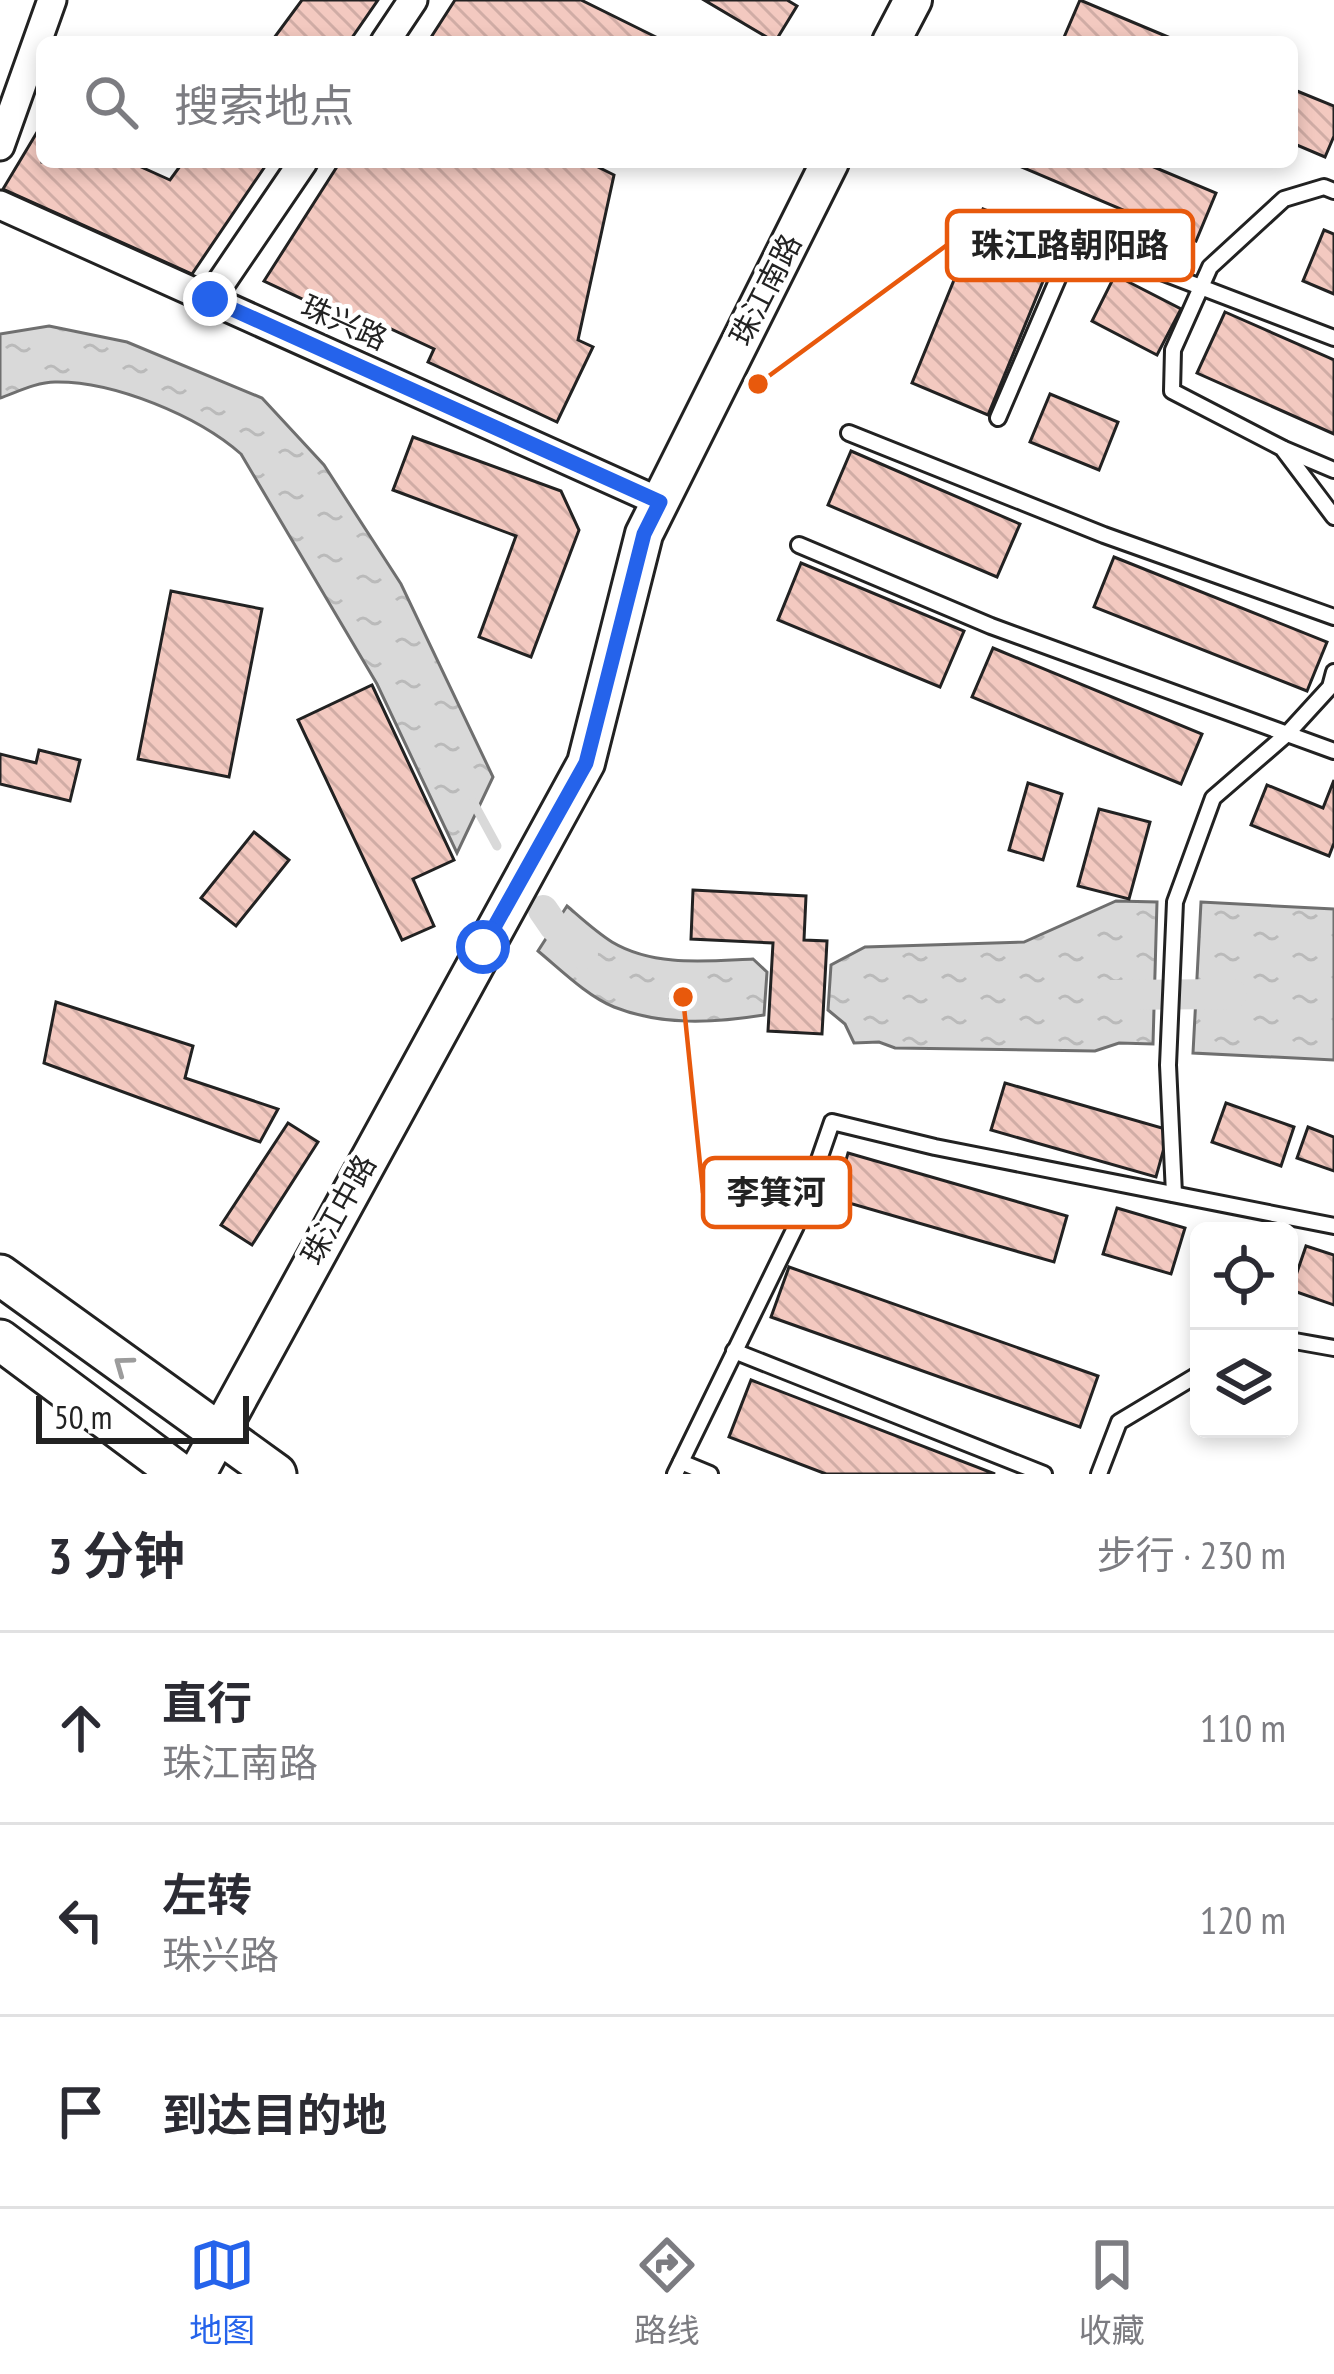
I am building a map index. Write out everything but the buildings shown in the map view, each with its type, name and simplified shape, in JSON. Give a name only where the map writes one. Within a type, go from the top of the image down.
[{"type":"main road","points":[[0,1275],[276,1474]]},
{"type":"main road","points":[[0,1340],[180,1474]]},
{"type":"street","points":[[39,36],[52,0]]},
{"type":"street","points":[[389,36],[413,0]]},
{"type":"street","points":[[894,36],[913,0]]},
{"type":"street","points":[[0,146],[36,45]]},
{"type":"street","points":[[210,299],[299,168]]},
{"type":"street","name":"珠江南路","points":[[483,947],[586,763],[644,534],[827,168]]},
{"type":"street","name":"珠兴路","points":[[0,205],[660,502]]},
{"type":"street","name":"珠江中路","points":[[196,1474],[483,947]]},
{"type":"lane","points":[[1334,191],[1324,187],[1285,199],[1210,267],[1173,350],[1172,391],[1334,470]]},
{"type":"lane","points":[[998,418],[1075,239],[1334,338]]},
{"type":"lane","points":[[849,433],[1104,535],[1334,617]]},
{"type":"lane","points":[[1282,448],[1334,517]]},
{"type":"lane","points":[[799,545],[991,626],[1334,751]]},
{"type":"lane","points":[[1174,1194],[1168,1056],[1175,902],[1213,798],[1287,734],[1330,687],[1334,672]]},
{"type":"lane","points":[[710,1474],[678,1468],[796,1226],[832,1122],[1334,1226]]},
{"type":"lane","points":[[1298,1342],[1334,1348]]},
{"type":"lane","points":[[734,1351],[1044,1474]]},
{"type":"lane","points":[[1099,1474],[1119,1422],[1190,1379]]},
{"type":"water","points":[[49,326],[127,342],[262,398],[324,465],[401,584],[493,777],[457,853],[377,684],[241,454],[179,414],[103,387],[48,382],[0,398],[0,334]]},
{"type":"water","points":[[1116,901],[1157,902],[1153,1044],[1119,1043],[1095,1051],[895,1048],[879,1042],[854,1043],[845,1024],[828,1010],[831,965],[865,947],[1024,942]]},
{"type":"water","points":[[1201,902],[1334,909],[1334,1060],[1193,1053]]},
{"type":"water","points":[[567,906],[612,942],[645,955],[681,961],[753,959],[767,972],[764,1015],[669,1020],[604,1002],[538,951]]},
{"type":"waterway","points":[[473,802],[497,846]]},
{"type":"waterway","points":[[543,910],[583,954]]},
{"type":"waterway","points":[[1112,995],[1232,994]]},
{"type":"place","name":"珠江路朝阳路","points":[[758,384]]},
{"type":"place","name":"李箕河","points":[[683,997]]},
{"type":"route","points":[[210,299],[660,502],[644,534],[586,763],[483,947]]}]
